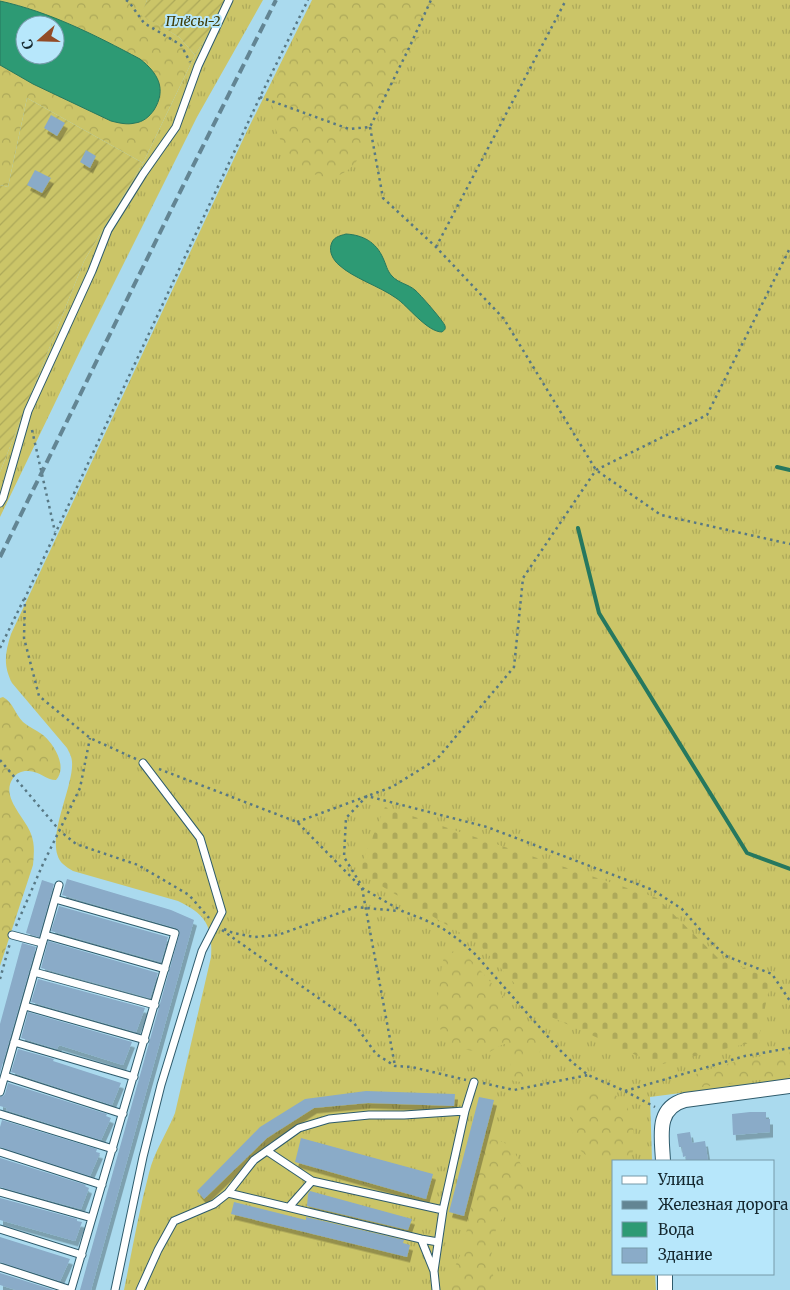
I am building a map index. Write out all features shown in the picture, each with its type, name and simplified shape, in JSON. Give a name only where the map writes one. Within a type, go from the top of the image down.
[{"type":"street","points":[[662,1160],[663,1121],[670,1107],[676,1102],[790,1086]]},
{"type":"street","points":[[665,1275],[665,1290]]},
{"type":"lane","points":[[0,503],[28,411],[92,271],[108,230],[142,174],[176,127],[198,66],[229,0]]},
{"type":"lane","points":[[115,1290],[143,1157],[161,1084],[202,951],[222,912],[200,838],[143,763]]},
{"type":"lane","points":[[0,1092],[59,885]]},
{"type":"lane","points":[[0,1267],[71,1290],[175,933],[55,899]]},
{"type":"lane","points":[[12,935],[42,943]]},
{"type":"lane","points":[[45,935],[166,969]]},
{"type":"lane","points":[[34,972],[155,1005]]},
{"type":"lane","points":[[25,1006],[145,1040]]},
{"type":"lane","points":[[14,1042],[134,1077]]},
{"type":"lane","points":[[5,1076],[123,1114]]},
{"type":"lane","points":[[436,1290],[434,1271],[443,1210],[465,1111],[474,1082]]},
{"type":"lane","points":[[140,1290],[158,1250],[174,1221],[214,1204],[228,1193],[254,1160],[299,1128],[329,1119],[369,1115],[465,1111]]},
{"type":"lane","points":[[0,1114],[113,1149]]},
{"type":"lane","points":[[267,1151],[312,1181],[443,1210]]},
{"type":"lane","points":[[0,1152],[102,1185]]},
{"type":"lane","points":[[289,1207],[312,1181]]},
{"type":"lane","points":[[0,1192],[92,1218]]},
{"type":"lane","points":[[228,1193],[438,1242]]},
{"type":"lane","points":[[0,1229],[82,1254]]},
{"type":"lane","points":[[421,1239],[434,1271]]},
{"type":"path","points":[[0,648],[260,97],[308,0]]},
{"type":"path","points":[[431,0],[410,48],[370,127],[383,198],[436,246],[504,319],[596,470],[661,515],[790,544]]},
{"type":"path","points":[[436,246],[566,0]]},
{"type":"path","points":[[128,1],[144,23],[180,45],[190,62],[198,66]]},
{"type":"path","points":[[260,97],[349,129],[370,127]]},
{"type":"path","points":[[297,822],[392,787],[437,759],[514,667],[523,578],[596,470],[707,415],[790,248]]},
{"type":"path","points":[[28,411],[55,534]]},
{"type":"path","points":[[25,598],[24,638],[39,696],[90,738],[143,763],[297,822],[362,888],[402,911],[442,928],[459,940],[475,954],[557,1047],[588,1075],[625,1090],[666,1113]]},
{"type":"path","points":[[0,979],[12,935],[43,864],[80,788],[90,738]]},
{"type":"path","points":[[0,760],[60,831],[76,844],[138,865],[189,895],[215,925],[354,1023],[376,1054],[395,1066],[514,1090],[588,1075]]},
{"type":"path","points":[[367,796],[346,818],[344,857],[362,888],[395,1066]]},
{"type":"path","points":[[367,796],[487,827],[653,890],[682,909],[726,956],[772,974],[790,1000]]},
{"type":"path","points":[[215,925],[254,937],[278,935],[356,907],[402,911]]},
{"type":"path","points":[[625,1090],[745,1056],[790,1048]]},
{"type":"green space","points":[[0,0],[147,0],[142,15],[179,37],[195,55],[143,163],[27,98],[8,187],[0,185]]},
{"type":"green space","name":"Плёсы-2","points":[[147,0],[230,0],[195,55],[179,37],[141,15]]},
{"type":"green space","points":[[230,0],[263,0],[197,117],[81,349],[0,517],[0,472],[84,261],[143,163],[195,55]]},
{"type":"green space","points":[[312,0],[790,0],[790,1079],[650,1097],[652,1160],[612,1160],[612,1275],[655,1275],[656,1290],[124,1290],[151,1165],[175,1113],[211,957],[211,937],[206,923],[201,917],[188,906],[178,901],[73,871],[63,864],[57,855],[57,830],[71,773],[72,758],[67,748],[12,683],[6,665],[6,653],[11,634],[247,131]]},
{"type":"green space","points":[[316,0],[438,0],[356,162],[340,175],[326,177],[306,170],[289,154],[278,134],[271,109],[274,82]]},
{"type":"green space","points":[[27,98],[143,163],[84,261],[0,472],[0,185],[8,187]]},
{"type":"green space","points":[[3,697],[9,702],[23,722],[43,735],[51,744],[58,756],[61,769],[56,780],[35,772],[25,771],[16,775],[10,785],[11,800],[28,827],[32,838],[34,857],[0,966],[0,698]]},
{"type":"green space","points":[[385,807],[657,898],[717,957],[771,979],[758,1041],[658,1065],[540,1012],[479,944],[358,872]]},
{"type":"green space","points":[[455,951],[469,958],[475,964],[536,1035],[541,1048],[527,1062],[526,1077],[522,1082],[513,1081],[511,1076],[512,1055],[509,1047],[504,1044],[487,1053],[468,1050],[456,1046],[442,1032],[437,1014],[437,1004],[442,966],[446,955]]},
{"type":"green space","points":[[790,1051],[790,1076],[694,1088],[689,1087],[687,1084],[690,1077],[698,1073],[740,1060]]},
{"type":"green space","points":[[591,1089],[608,1092],[625,1104],[629,1110],[634,1131],[633,1149],[629,1160],[612,1160],[612,1167],[597,1162],[582,1152],[574,1140],[570,1116],[573,1102],[582,1093]]},
{"type":"green space","points":[[488,1139],[504,1143],[514,1151],[523,1169],[524,1180],[522,1190],[498,1225],[494,1236],[492,1270],[495,1290],[452,1290],[450,1283],[452,1273],[463,1249],[482,1151]]},
{"type":"water","points":[[0,1],[47,15],[15,15],[15,65],[65,65],[65,23],[140,59],[156,76],[159,82],[160,95],[154,110],[146,119],[141,122],[126,124],[111,121],[33,84],[0,65]]},
{"type":"water","points":[[346,234],[358,236],[373,244],[380,252],[390,274],[417,292],[441,320],[445,330],[442,332],[430,328],[396,298],[351,274],[337,263],[331,253],[331,245],[339,236]]},
{"type":"building","points":[[51,115],[65,123],[57,136],[44,128]]},
{"type":"building","points":[[86,150],[96,156],[90,168],[80,162]]},
{"type":"building","points":[[35,170],[51,178],[42,193],[27,185]]},
{"type":"building","points":[[67,879],[171,910],[194,920],[91,1290],[80,1290],[180,932],[176,928],[62,895]]},
{"type":"building","points":[[42,880],[54,884],[39,937],[26,933]]},
{"type":"building","points":[[59,906],[168,937],[161,962],[51,931]]},
{"type":"building","points":[[48,941],[158,973],[150,998],[41,968]]},
{"type":"building","points":[[22,943],[36,947],[0,1073],[0,1024]]},
{"type":"building","points":[[38,979],[145,1008],[136,1032],[31,1002]]},
{"type":"building","points":[[28,1012],[132,1042],[123,1065],[59,1045],[57,1049],[21,1038]]},
{"type":"building","points":[[18,1049],[54,1059],[53,1061],[121,1083],[112,1105],[11,1072]]},
{"type":"building","points":[[8,1083],[107,1114],[106,1116],[111,1118],[101,1140],[6,1110],[7,1108],[0,1106],[0,1097],[5,1094]]},
{"type":"building","points":[[366,1091],[455,1094],[454,1106],[368,1103],[314,1108],[267,1138],[204,1199],[197,1191],[260,1127],[305,1099]]},
{"type":"building","points":[[479,1097],[494,1100],[464,1216],[449,1212]]},
{"type":"building","points":[[766,1112],[766,1119],[770,1119],[770,1132],[733,1135],[732,1114]]},
{"type":"building","points":[[2,1120],[97,1149],[96,1152],[100,1153],[90,1176],[0,1147]]},
{"type":"building","points":[[690,1132],[692,1143],[705,1141],[708,1160],[686,1160],[686,1156],[683,1157],[682,1147],[679,1147],[677,1134]]},
{"type":"building","points":[[301,1138],[433,1174],[426,1199],[295,1162]]},
{"type":"building","points":[[0,1158],[86,1185],[89,1188],[81,1209],[0,1187]]},
{"type":"building","points":[[310,1191],[412,1219],[408,1230],[307,1206]]},
{"type":"building","points":[[0,1198],[77,1219],[77,1221],[82,1222],[75,1241],[0,1220]]},
{"type":"building","points":[[234,1202],[306,1220],[306,1217],[404,1240],[403,1243],[410,1245],[407,1257],[231,1214]]},
{"type":"building","points":[[0,1237],[70,1259],[60,1281],[0,1262]]},
{"type":"building","points":[[0,1273],[54,1290],[16,1290],[0,1285]]},
{"type":"waterway","points":[[777,467],[790,470]]},
{"type":"waterway","points":[[578,528],[599,613],[747,853],[790,869]]},
{"type":"railway","points":[[0,557],[276,0]]}]
